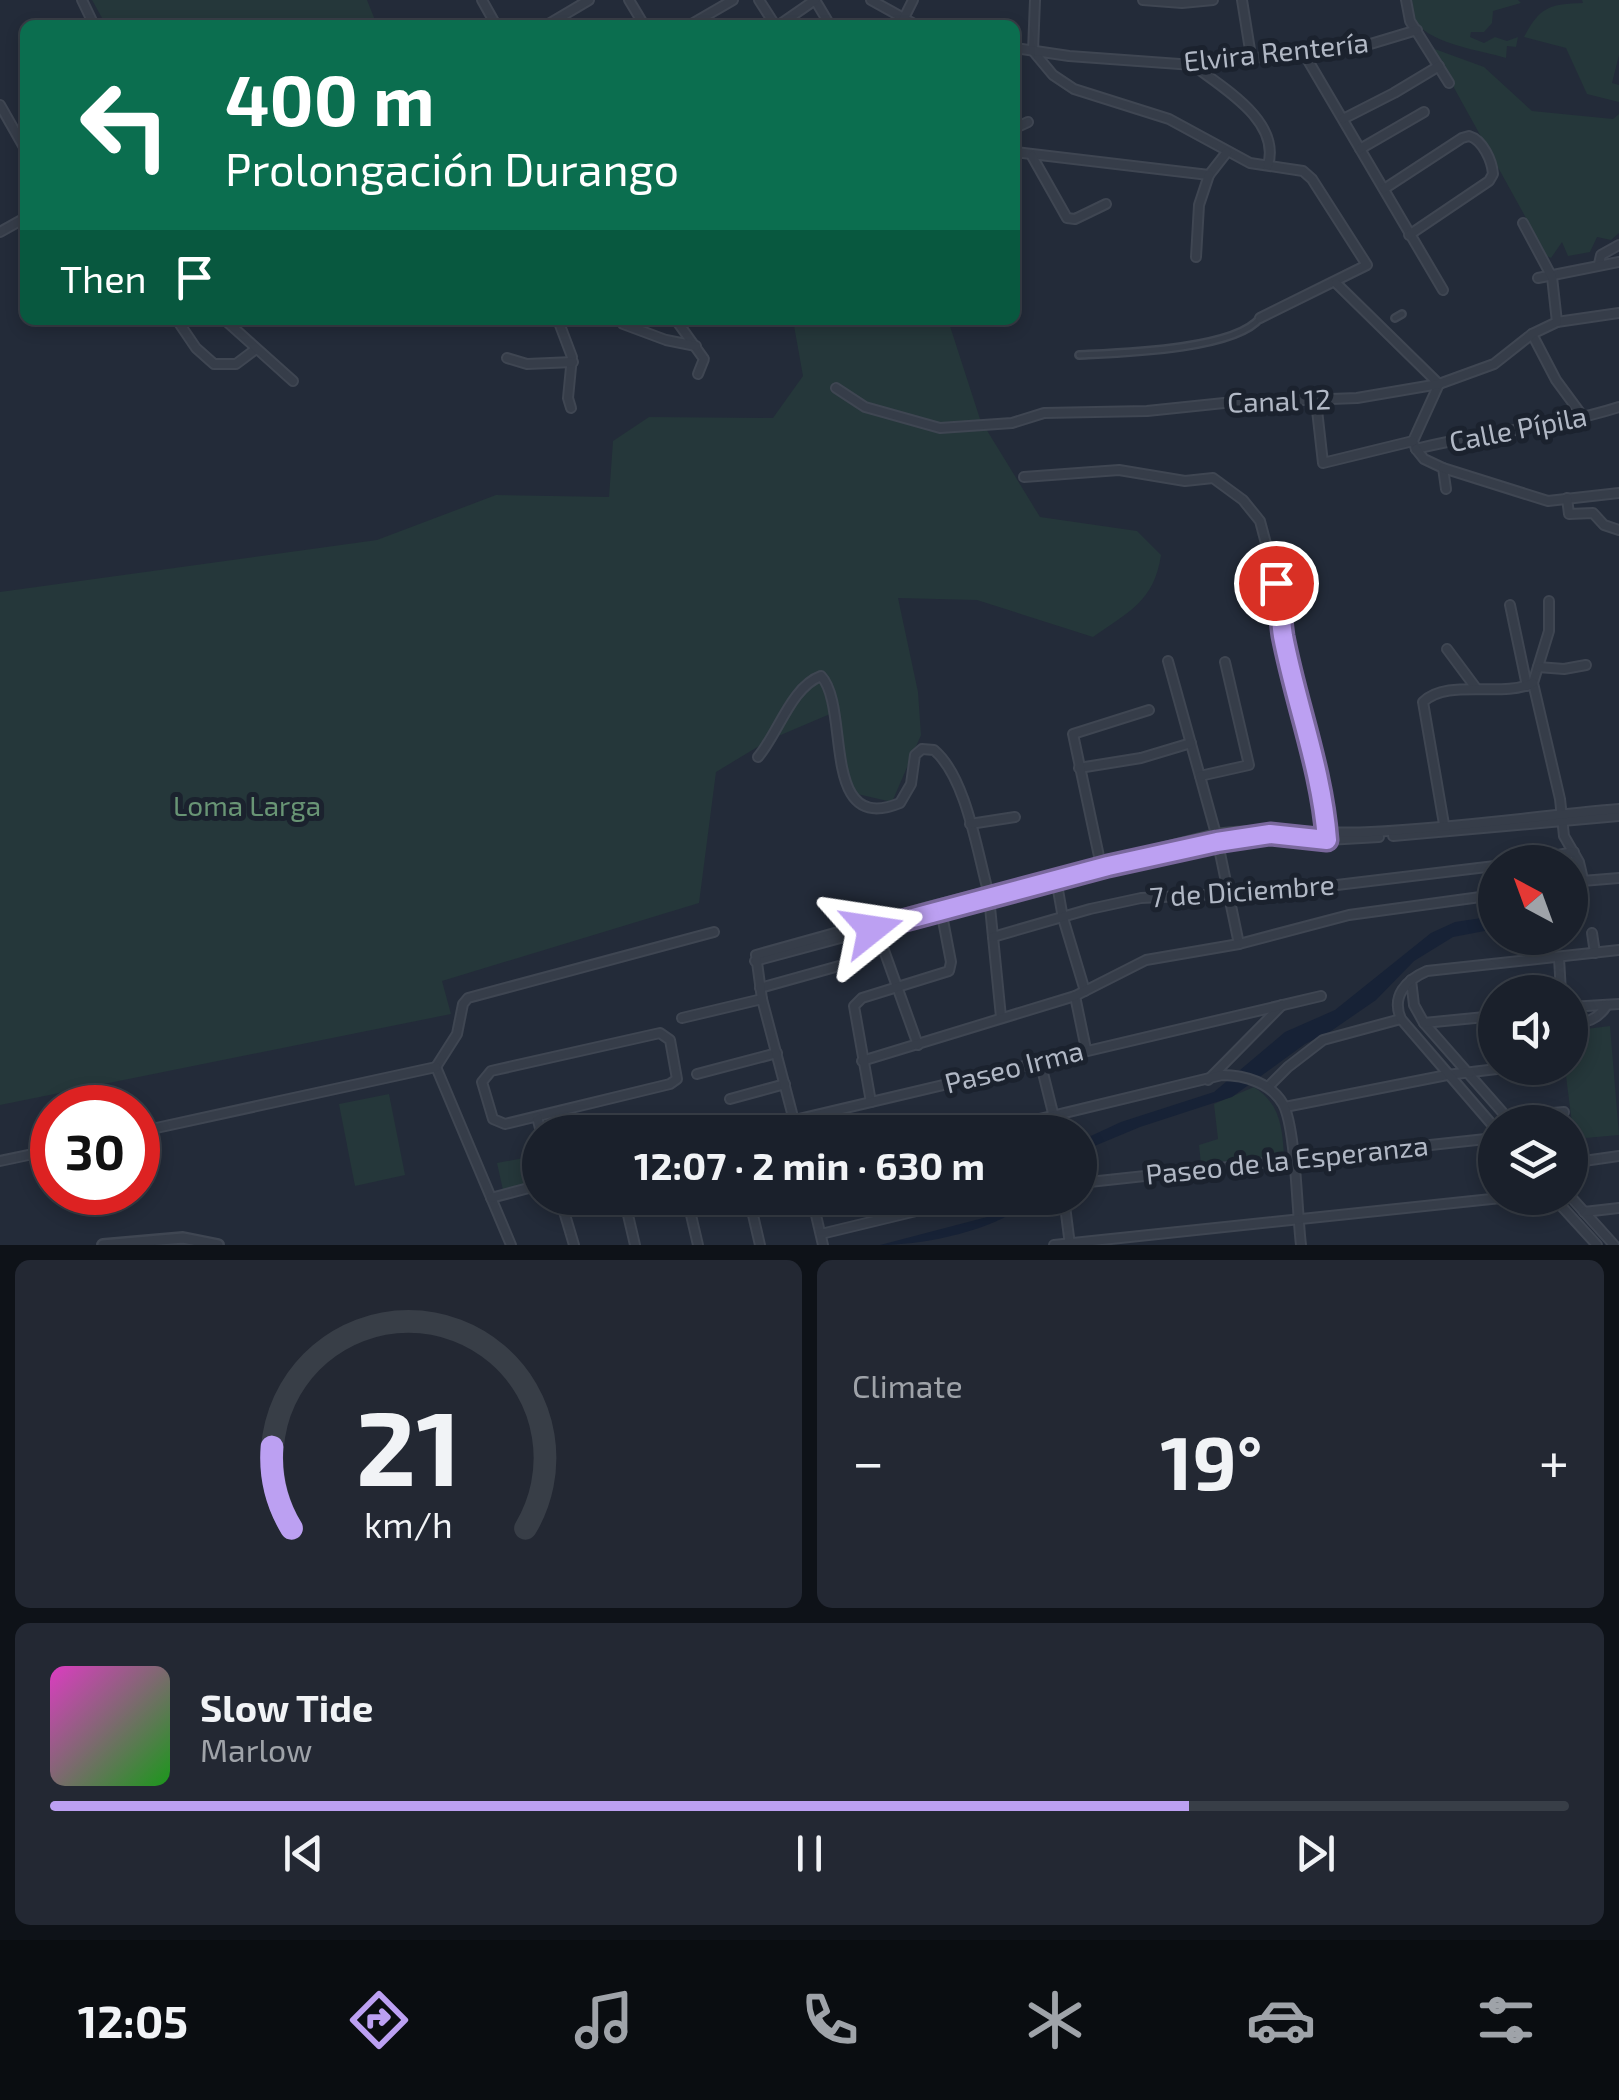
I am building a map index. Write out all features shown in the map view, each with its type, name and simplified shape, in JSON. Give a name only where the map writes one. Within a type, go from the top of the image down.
[{"type":"street","points":[[484,3],[494,0]]},
{"type":"street","points":[[555,20],[589,0]]},
{"type":"street","points":[[699,20],[733,0]]},
{"type":"street","points":[[758,0],[773,20]]},
{"type":"street","points":[[785,20],[815,0]]},
{"type":"street","points":[[871,0],[907,20]]},
{"type":"street","points":[[904,18],[912,0]]},
{"type":"street","points":[[1035,0],[1033,51],[1053,75],[1074,89],[1169,120],[1250,163],[1308,173],[1368,265],[1260,318],[1244,330],[1158,351],[1079,355]]},
{"type":"street","points":[[1143,0],[1214,0]]},
{"type":"street","points":[[1242,0],[1251,56]]},
{"type":"street","points":[[1406,0],[1410,21],[1449,82]]},
{"type":"street","name":"Elvira Rentería","points":[[1020,49],[1193,65],[1367,45],[1417,30]]},
{"type":"street","points":[[1303,52],[1442,290]]},
{"type":"street","points":[[1193,65],[1264,128],[1271,148],[1268,165]]},
{"type":"street","points":[[1343,118],[1394,94],[1439,66]]},
{"type":"street","points":[[0,106],[20,140]]},
{"type":"street","points":[[1360,149],[1424,112]]},
{"type":"street","points":[[1020,126],[1028,122]]},
{"type":"street","points":[[1384,189],[1454,142],[1470,136],[1476,137],[1492,166],[1494,174],[1489,181],[1409,235]]},
{"type":"street","points":[[1196,256],[1199,205],[1209,176],[1226,152]]},
{"type":"street","points":[[1020,153],[1209,176]]},
{"type":"street","points":[[1032,156],[1067,218],[1075,219],[1106,204]]},
{"type":"street","points":[[1523,222],[1552,277],[1557,322]]},
{"type":"street","points":[[1599,264],[1601,255],[1619,245]]},
{"type":"street","points":[[1538,278],[1619,262]]},
{"type":"street","points":[[1336,283],[1438,384],[1414,445],[1424,458],[1535,500],[1619,494]]},
{"type":"street","name":"Canal 12","points":[[836,388],[865,407],[940,428],[1012,423],[1044,413],[1316,401],[1438,384],[1494,364],[1532,334],[1557,322],[1619,312]]},
{"type":"street","points":[[180,325],[196,348],[214,364],[236,364],[256,350]]},
{"type":"street","points":[[230,325],[293,381]]},
{"type":"street","points":[[560,325],[573,362],[568,398],[571,408]]},
{"type":"street","points":[[626,325],[696,346]]},
{"type":"street","points":[[680,325],[704,359],[698,374]]},
{"type":"street","points":[[1532,334],[1556,380],[1584,418]]},
{"type":"street","points":[[506,358],[527,364],[573,362]]},
{"type":"street","name":"Calle Pípila","points":[[1316,401],[1323,463],[1584,418],[1619,407]]},
{"type":"street","points":[[1443,468],[1446,489]]},
{"type":"street","points":[[1024,477],[1120,470],[1185,481],[1213,478],[1242,500],[1260,521],[1280,600],[1282,634],[1300,698],[1327,837]]},
{"type":"street","points":[[1567,498],[1569,514],[1594,513],[1604,525],[1619,530]]},
{"type":"street","points":[[1445,829],[1423,714],[1426,698],[1476,688],[1507,692],[1530,684],[1549,632],[1548,601]]},
{"type":"street","points":[[1510,605],[1572,845]]},
{"type":"street","points":[[1447,650],[1476,688]]},
{"type":"street","points":[[1168,661],[1216,838],[1239,944]]},
{"type":"street","points":[[1200,776],[1249,765],[1225,662]]},
{"type":"street","points":[[1538,667],[1564,670],[1586,665]]},
{"type":"street","points":[[758,757],[798,694],[821,676],[832,698],[847,786],[860,803],[877,811],[900,804],[907,795],[913,761],[919,751],[928,749],[939,754],[958,788],[988,894],[1001,1016]]},
{"type":"street","points":[[1100,862],[1073,734],[1149,710]]},
{"type":"street","points":[[1079,768],[1141,758],[1191,743]]},
{"type":"street","points":[[755,958],[988,894],[1255,828],[1327,837],[1619,812]]},
{"type":"street","points":[[970,824],[1015,816]]},
{"type":"street","points":[[1055,877],[1100,862],[1216,838]]},
{"type":"street","name":"7 de Diciembre","points":[[994,937],[1141,898],[1288,891],[1478,868]]},
{"type":"street","points":[[1055,877],[1085,991]]},
{"type":"street","points":[[1588,879],[1619,878]]},
{"type":"street","points":[[755,958],[876,928],[988,894]]},
{"type":"street","points":[[862,1061],[1075,996],[1146,960],[1239,944],[1349,916],[1478,897]]},
{"type":"street","points":[[871,1102],[854,1006],[862,998],[948,972],[951,962],[941,910]]},
{"type":"street","points":[[876,928],[918,1045]]},
{"type":"street","points":[[160,1127],[436,1067],[460,1026],[463,1004],[472,996],[714,932]]},
{"type":"street","points":[[1592,933],[1595,953]]},
{"type":"street","points":[[1478,1109],[1401,1019],[1396,1003],[1398,994],[1411,980],[1438,969],[1619,950]]},
{"type":"street","points":[[755,958],[793,1115]]},
{"type":"street","points":[[1559,958],[1560,975]]},
{"type":"street","points":[[760,988],[839,966]]},
{"type":"street","points":[[1411,980],[1414,1006],[1424,1023],[1496,1105]]},
{"type":"street","points":[[1075,996],[1086,1049]]},
{"type":"street","name":"Paseo Irma","points":[[815,1115],[1321,996]]},
{"type":"street","points":[[682,1018],[762,999]]},
{"type":"street","points":[[1208,1080],[1284,1003]]},
{"type":"street","points":[[1588,1006],[1619,1004]]},
{"type":"street","points":[[1588,1020],[1602,1014],[1607,1005]]},
{"type":"street","points":[[1424,1023],[1478,1018]]},
{"type":"street","points":[[1265,1086],[1323,1040],[1401,1019]]},
{"type":"street","points":[[655,1033],[668,1036],[678,1072],[675,1082],[536,1117],[506,1124],[495,1121],[482,1085],[484,1076],[495,1069],[655,1033]]},
{"type":"street","points":[[697,1074],[777,1053]]},
{"type":"street","points":[[1040,1060],[1054,1115]]},
{"type":"street","points":[[436,1067],[511,1245]]},
{"type":"street","points":[[1285,1108],[1478,1071]]},
{"type":"street","points":[[1062,1115],[1222,1075],[1265,1086],[1285,1108],[1301,1245]]},
{"type":"street","points":[[730,1099],[785,1084]]},
{"type":"street","name":"Paseo de la Esperanza","points":[[1097,1181],[1478,1140]]},
{"type":"street","points":[[0,1162],[30,1155]]},
{"type":"street","points":[[1588,1160],[1619,1156]]},
{"type":"street","points":[[491,1198],[522,1190]]},
{"type":"street","points":[[1054,1245],[1478,1200]]},
{"type":"street","points":[[1588,1212],[1619,1208]]},
{"type":"street","points":[[565,1215],[574,1245]]},
{"type":"street","points":[[628,1215],[635,1245]]},
{"type":"street","points":[[691,1215],[698,1245]]},
{"type":"street","points":[[753,1215],[760,1245]]},
{"type":"street","points":[[816,1215],[822,1245]]},
{"type":"street","points":[[820,1234],[899,1215]]},
{"type":"street","points":[[1066,1215],[1070,1244]]},
{"type":"street","points":[[1570,1215],[1597,1245]]},
{"type":"street","points":[[1587,1215],[1614,1245]]},
{"type":"street","points":[[103,1245],[184,1238],[218,1245]]},
{"type":"green space","points":[[92,0],[367,0],[375,20],[103,20]]},
{"type":"green space","points":[[1412,0],[1518,0],[1521,3],[1493,11],[1492,23],[1484,32],[1471,32],[1470,37],[1484,43],[1495,37],[1507,41],[1518,37],[1516,47],[1507,46],[1506,58],[1434,36],[1417,23]]},
{"type":"green space","points":[[1582,0],[1619,0],[1619,55],[1612,83],[1619,85],[1619,102],[1587,94],[1566,48],[1524,37],[1547,9],[1583,3]]},
{"type":"green space","points":[[1432,48],[1484,67],[1532,111],[1613,119],[1619,114],[1619,233],[1611,240],[1597,237],[1590,252],[1568,256],[1562,242],[1551,258],[1547,256]]},
{"type":"green space","name":"Loma Larga","points":[[794,325],[950,325],[980,419],[1040,517],[1137,531],[1161,555],[1158,571],[1138,604],[1093,637],[977,600],[898,598],[918,692],[921,735],[892,802],[853,793],[830,714],[769,740],[716,772],[699,903],[442,981],[451,1014],[99,1085],[30,1085],[30,1099],[0,1105],[0,592],[377,540],[496,495],[609,497],[613,441],[649,417],[773,418],[803,376]]},
{"type":"green space","points":[[1610,1026],[1619,1135],[1588,1138],[1588,1105],[1570,1105],[1567,1085],[1588,1085],[1588,1029]]},
{"type":"green space","points":[[1254,1087],[1278,1116],[1284,1155],[1201,1164],[1199,1145],[1218,1139],[1214,1104]]},
{"type":"green space","points":[[389,1094],[405,1175],[355,1186],[339,1104]]},
{"type":"green space","points":[[522,1158],[522,1184],[503,1190],[497,1163]]},
{"type":"water","points":[[1478,919],[1478,932],[1453,937],[1414,961],[1376,1000],[1305,1044],[1232,1097],[1097,1145],[1097,1133],[1121,1122],[1214,1092],[1285,1032],[1335,1010],[1431,933],[1455,922]]},
{"type":"water","points":[[1008,1215],[961,1234],[880,1245]]},
{"type":"route","points":[[872,929],[1108,866],[1217,842],[1270,834],[1327,840],[1300,698],[1282,634],[1276,583]]}]
